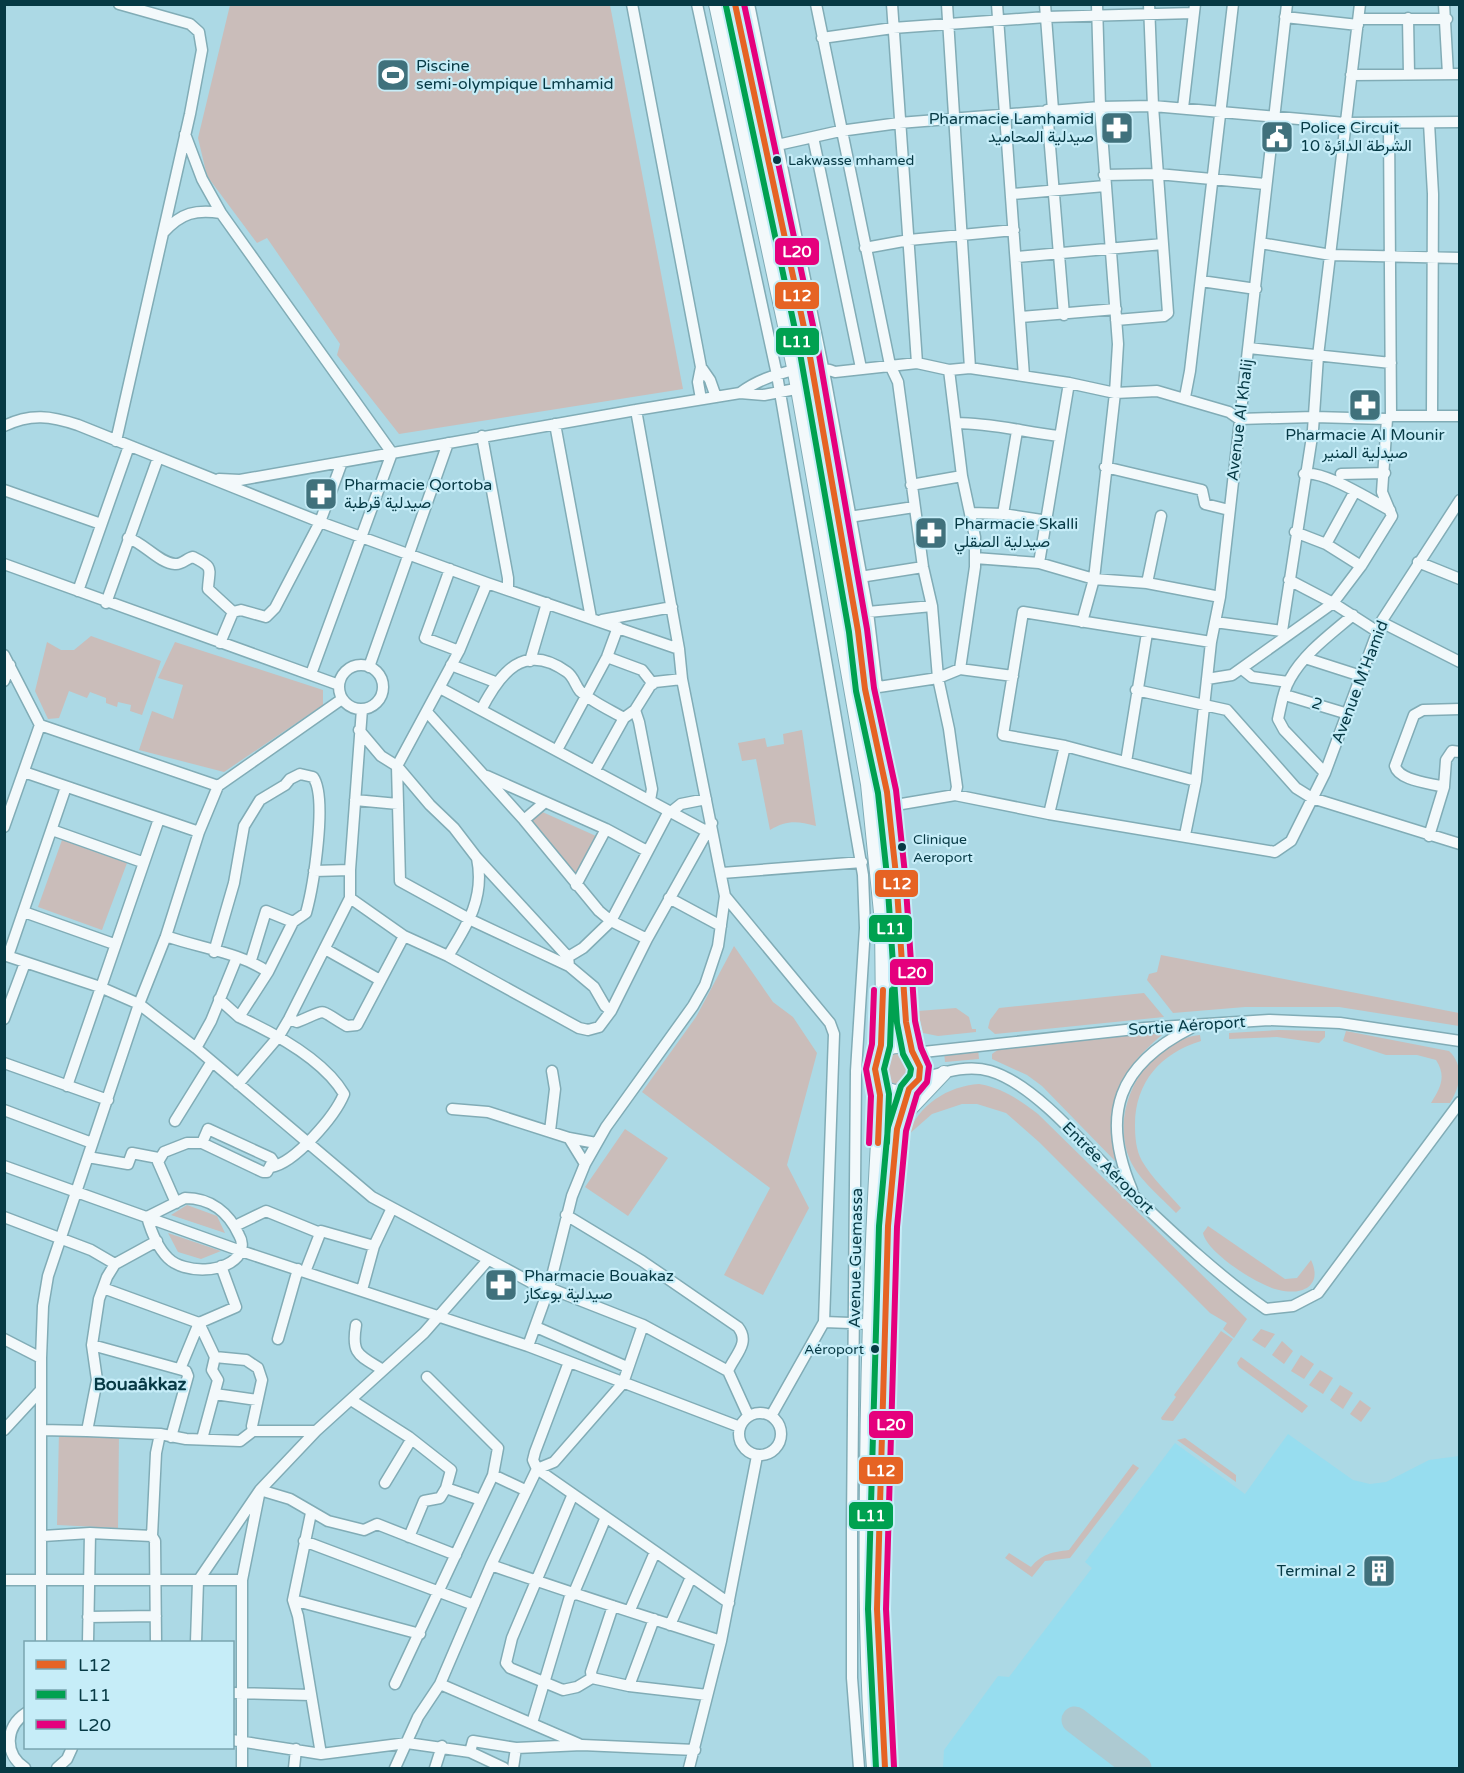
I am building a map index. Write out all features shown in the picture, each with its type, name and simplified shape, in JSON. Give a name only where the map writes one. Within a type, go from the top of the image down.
[{"type":"main road","points":[[717,4],[799,389],[872,809],[878,864],[883,960],[883,1021],[879,1057],[874,1070],[879,1082],[891,1092],[909,1089],[919,1079],[920,1067],[913,1052],[906,1018],[889,806],[871,688],[858,631],[817,368],[771,146],[735,4]]},
{"type":"main road","points":[[879,1057],[894,1047],[913,1052]]},
{"type":"main road","points":[[898,1123],[918,1097],[944,1073]]},
{"type":"main road","name":"Avenue Guemassa","points":[[879,1082],[878,1609],[880,1707],[885,1768]]},
{"type":"main road","name":"Avenue Guemassa","points":[[874,1768],[866,1654],[877,1324],[898,1123],[909,1089]]},
{"type":"street","points":[[116,441],[164,232],[201,59],[202,40],[199,32],[183,21],[119,4]]},
{"type":"street","points":[[632,4],[701,367],[698,382],[700,399]]},
{"type":"street","name":"Avenue Guemassa","points":[[697,4],[777,375],[862,862],[864,928],[856,1071],[851,1606],[852,1678],[859,1768]]},
{"type":"street","points":[[749,4],[771,146],[840,131],[899,123],[1100,107],[1153,106],[1345,123],[1460,122]]},
{"type":"street","points":[[816,4],[840,131],[890,365],[898,382],[923,567],[932,606],[938,678],[949,729],[957,787],[956,795]]},
{"type":"street","points":[[891,4],[917,363]]},
{"type":"street","points":[[947,4],[970,368]]},
{"type":"street","points":[[997,4],[1024,376]]},
{"type":"street","points":[[1045,4],[1054,190],[1061,253],[1064,315]]},
{"type":"street","points":[[1185,397],[1201,281],[1233,4]]},
{"type":"street","points":[[1280,4],[1287,5]]},
{"type":"street","points":[[1283,633],[1296,532],[1308,473],[1318,356],[1360,4]]},
{"type":"street","points":[[1352,75],[1454,74],[1444,5],[1449,4]]},
{"type":"street","name":"Avenue Al Khalij","points":[[1185,835],[1196,781],[1211,642],[1220,597],[1228,510],[1256,290],[1265,184],[1287,5]]},
{"type":"street","points":[[822,38],[893,28],[999,22],[1097,9],[1194,9],[1183,108]]},
{"type":"street","points":[[1082,622],[1094,579],[1115,393],[1116,315],[1104,175],[1097,9]]},
{"type":"street","points":[[1021,317],[1167,315],[1153,106],[1150,10]]},
{"type":"street","points":[[1285,17],[1358,22],[1408,18],[1447,19]]},
{"type":"street","points":[[1408,18],[1409,74]]},
{"type":"street","points":[[1429,123],[1433,258],[1432,415]]},
{"type":"street","points":[[1207,679],[1226,677],[1242,669],[1283,633],[1333,603],[1361,566],[1392,516],[1382,492],[1391,363],[1389,124]]},
{"type":"street","points":[[185,134],[202,179],[221,213],[392,453]]},
{"type":"street","points":[[813,137],[861,368]]},
{"type":"street","points":[[1104,175],[1158,174],[1212,177],[1265,184]]},
{"type":"street","points":[[1012,194],[1105,186]]},
{"type":"street","points":[[164,232],[186,213],[206,211],[221,213]]},
{"type":"street","points":[[865,248],[909,240],[1014,230]]},
{"type":"street","points":[[1260,243],[1331,255],[1460,258]]},
{"type":"street","points":[[1017,257],[1163,244]]},
{"type":"street","points":[[1201,281],[1256,290]]},
{"type":"street","points":[[1249,348],[1391,363]]},
{"type":"street","points":[[740,393],[762,379],[817,368],[835,372],[917,363],[950,370],[970,368],[1024,376],[1115,393],[1157,391],[1185,397],[1229,412],[1239,419],[1460,416]]},
{"type":"street","points":[[701,367],[710,380],[716,397]]},
{"type":"street","points":[[950,370],[962,476],[971,513],[975,558],[960,669]]},
{"type":"street","points":[[210,477],[240,480],[700,399],[740,393],[764,395],[780,393],[820,384],[835,372]]},
{"type":"street","points":[[1039,562],[1048,521],[1059,436],[1069,383]]},
{"type":"street","points":[[820,384],[868,612],[871,688],[938,678],[960,669],[1013,676]]},
{"type":"street","points":[[528,1346],[549,1288],[567,1215],[585,1164],[596,1143],[666,1047],[705,985],[718,946],[725,896],[722,873],[709,827],[706,799],[682,679],[672,607],[636,410]]},
{"type":"street","points":[[4,426],[26,417],[50,416],[320,522],[487,583],[679,649]]},
{"type":"street","points":[[956,423],[984,423],[1017,431],[1059,436]]},
{"type":"street","points":[[555,424],[596,619]]},
{"type":"street","points":[[1003,514],[1017,431]]},
{"type":"street","points":[[482,436],[508,578],[508,590]]},
{"type":"street","points":[[369,667],[448,443]]},
{"type":"street","points":[[78,591],[129,446]]},
{"type":"street","points":[[311,674],[392,453]]},
{"type":"street","points":[[106,603],[158,458]]},
{"type":"street","points":[[232,612],[241,610],[259,616],[271,615],[320,522],[342,462]]},
{"type":"street","points":[[1105,467],[1202,490],[1205,504],[1228,510]]},
{"type":"street","points":[[1308,473],[1340,479],[1385,473]]},
{"type":"street","points":[[912,484],[962,476]]},
{"type":"street","points":[[1340,479],[1354,492],[1390,510]]},
{"type":"street","points":[[4,490],[101,524]]},
{"type":"street","points":[[1326,544],[1354,492]]},
{"type":"street","name":"Avenue M'Hamid","points":[[1185,835],[1275,852],[1292,841],[1325,774],[1379,627],[1460,500]]},
{"type":"street","points":[[849,517],[914,507]]},
{"type":"street","points":[[971,513],[1003,514],[1048,521]]},
{"type":"street","points":[[1147,583],[1161,516]]},
{"type":"street","points":[[1296,532],[1326,544],[1361,566]]},
{"type":"street","points":[[128,538],[143,544],[162,559],[174,564],[193,557],[209,566],[211,570],[208,589],[225,602],[232,612]]},
{"type":"street","points":[[975,558],[1039,562],[1094,579],[1147,583],[1220,597]]},
{"type":"street","points":[[1419,562],[1460,579]]},
{"type":"street","points":[[4,564],[106,603],[339,685]]},
{"type":"street","points":[[860,577],[923,567]]},
{"type":"street","points":[[450,569],[425,638],[459,651]]},
{"type":"street","points":[[1289,580],[1353,615],[1460,662]]},
{"type":"street","points":[[487,583],[459,651],[397,766],[400,880],[471,920],[568,962]]},
{"type":"street","points":[[530,661],[547,603]]},
{"type":"street","points":[[868,612],[932,606]]},
{"type":"street","points":[[596,619],[672,607]]},
{"type":"street","points":[[220,643],[232,612]]},
{"type":"street","points":[[1196,781],[1065,746],[1003,735],[1023,612],[1211,642]]},
{"type":"street","points":[[1325,774],[1284,730],[1278,719],[1288,682],[1305,658],[1353,615]]},
{"type":"street","points":[[1215,622],[1283,633]]},
{"type":"street","points":[[557,750],[607,657],[618,627]]},
{"type":"street","points":[[1126,762],[1147,633]]},
{"type":"street","points":[[4,655],[40,725],[219,786]]},
{"type":"street","points":[[607,657],[642,670],[653,684]]},
{"type":"street","points":[[1305,658],[1360,676]]},
{"type":"street","points":[[481,710],[495,682],[505,671],[530,661],[548,662],[567,673],[587,696],[624,718]]},
{"type":"street","points":[[4,681],[10,665]]},
{"type":"street","points":[[359,665],[369,667],[381,680],[382,693],[374,704],[362,709],[352,707],[342,699],[339,685],[342,675],[350,668],[359,665]]},
{"type":"street","points":[[451,665],[495,682]]},
{"type":"street","points":[[1242,669],[1252,677],[1288,682]]},
{"type":"street","points":[[595,770],[624,718],[634,710],[653,684],[682,679]]},
{"type":"street","points":[[440,688],[670,811],[709,827]]},
{"type":"street","points":[[1136,690],[1220,707],[1233,716],[1296,789],[1312,798],[1460,844]]},
{"type":"street","name":"2","points":[[1285,694],[1348,714]]},
{"type":"street","points":[[41,1641],[43,1536],[41,1358],[44,1290],[139,1004],[166,936],[199,832],[219,786],[342,699]]},
{"type":"street","points":[[238,1084],[279,1036],[290,1018],[350,898],[362,709]]},
{"type":"street","points":[[1444,787],[1406,777],[1398,773],[1395,766],[1414,715],[1423,710],[1460,709]]},
{"type":"street","points":[[634,710],[639,722],[652,789],[650,800]]},
{"type":"street","points":[[426,711],[524,820],[576,885],[611,921],[647,939]]},
{"type":"street","points":[[4,827],[10,795],[24,772],[40,725]]},
{"type":"street","points":[[359,730],[381,756],[397,766],[430,805],[454,828],[477,858],[568,962],[594,987],[605,1006],[611,1011]]},
{"type":"street","points":[[1049,814],[1065,746]]},
{"type":"street","points":[[1429,836],[1444,787],[1446,760],[1452,752],[1460,752]]},
{"type":"street","points":[[24,772],[199,832]]},
{"type":"street","points":[[214,952],[234,883],[244,826],[260,800],[300,774],[313,777],[318,790],[318,844],[306,913],[293,922],[268,972],[239,1017]]},
{"type":"street","points":[[485,776],[606,829],[648,851]]},
{"type":"street","points":[[66,787],[24,912],[6,955],[100,987],[139,1004],[196,1048],[306,1144],[372,1197],[536,1285],[643,1325],[728,1371],[748,1415]]},
{"type":"street","points":[[872,809],[956,795],[1049,814],[1185,835]]},
{"type":"street","points":[[568,962],[611,921],[670,811],[681,804],[706,799]]},
{"type":"street","points":[[355,800],[398,804]]},
{"type":"street","points":[[524,820],[545,802]]},
{"type":"street","points":[[67,1086],[142,862],[159,819]]},
{"type":"street","points":[[350,898],[405,936],[448,956],[579,1028],[588,1030],[598,1027],[611,1011],[647,939],[709,827]]},
{"type":"street","points":[[576,885],[606,829]]},
{"type":"street","points":[[52,830],[142,862]]},
{"type":"street","points":[[448,956],[471,920],[480,889],[477,858]]},
{"type":"street","points":[[722,873],[862,862]]},
{"type":"street","points":[[314,872],[350,870]]},
{"type":"street","points":[[725,896],[830,1023],[836,1040],[824,1322],[771,1416]]},
{"type":"street","points":[[669,898],[721,926]]},
{"type":"street","points":[[251,960],[266,911],[293,922]]},
{"type":"street","points":[[24,912],[114,944]]},
{"type":"street","points":[[166,936],[214,952],[251,960],[268,972]]},
{"type":"street","points":[[290,1018],[297,1022],[325,1011],[346,1026],[354,1026],[361,1019],[405,936]]},
{"type":"street","points":[[325,949],[380,980]]},
{"type":"street","points":[[196,1048],[211,1021],[237,957]]},
{"type":"street","points":[[4,1019],[25,963]]},
{"type":"street","points":[[158,1158],[164,1152],[187,1143],[202,1143],[263,1172],[287,1161],[306,1144],[344,1094],[312,1061],[279,1036],[239,1017],[219,999]]},
{"type":"street","name":"Sortie Aéroport","points":[[913,1052],[1144,1028],[1307,1020],[1458,1042]]},
{"type":"street","points":[[1135,1196],[1119,1152],[1117,1131],[1121,1096],[1146,1056],[1165,1041],[1196,1025]]},
{"type":"street","points":[[4,1063],[108,1100]]},
{"type":"street","points":[[175,1121],[211,1063]]},
{"type":"street","name":"Entrée Aéroport","points":[[919,1079],[970,1069],[988,1070],[1016,1083],[1053,1113],[1135,1196],[1235,1287],[1266,1309],[1303,1303],[1318,1293],[1460,1102]]},
{"type":"street","points":[[550,1131],[555,1089],[552,1071]]},
{"type":"street","points":[[452,1109],[488,1112],[569,1138],[596,1143]]},
{"type":"street","points":[[4,1110],[92,1143]]},
{"type":"street","points":[[202,1143],[208,1129],[271,1158],[271,1167]]},
{"type":"street","points":[[569,1138],[585,1164]]},
{"type":"street","points":[[88,1157],[128,1164],[132,1153],[158,1158]]},
{"type":"street","points":[[158,1158],[176,1203]]},
{"type":"street","points":[[4,1166],[241,1251],[528,1346],[740,1427]]},
{"type":"street","points":[[185,1198],[202,1201],[218,1207],[235,1226],[242,1241],[241,1251],[235,1258],[221,1266],[207,1269],[183,1266],[169,1259],[147,1217],[160,1208],[185,1198]]},
{"type":"street","points":[[362,1290],[374,1246],[392,1208]]},
{"type":"street","points":[[235,1226],[266,1211],[320,1233],[323,1231],[374,1246]]},
{"type":"street","points":[[567,1215],[738,1327],[742,1333],[743,1345],[728,1371]]},
{"type":"street","points":[[4,1217],[91,1250],[115,1264]]},
{"type":"street","points":[[278,1339],[301,1271],[320,1233]]},
{"type":"street","points":[[87,1431],[97,1380],[92,1345],[103,1288],[115,1264],[158,1241]]},
{"type":"street","points":[[196,1641],[198,1581],[260,1490],[315,1431],[438,1317],[488,1260]]},
{"type":"street","points":[[103,1288],[198,1323],[236,1307],[221,1266]]},
{"type":"street","points":[[824,1322],[877,1324]]},
{"type":"street","points":[[198,1323],[215,1358],[212,1370],[218,1380],[202,1439]]},
{"type":"street","points":[[180,1369],[198,1323]]},
{"type":"street","points":[[356,1325],[353,1344],[356,1353],[383,1370]]},
{"type":"street","points":[[395,1768],[418,1717],[440,1684],[525,1490],[537,1469],[554,1462],[623,1383],[643,1325]]},
{"type":"street","points":[[536,1327],[627,1367]]},
{"type":"street","points":[[4,1340],[41,1358]]},
{"type":"street","points":[[92,1345],[180,1369],[186,1371],[188,1376],[166,1435],[156,1453],[152,1536],[154,1541],[156,1641]]},
{"type":"street","points":[[215,1358],[246,1360],[258,1368],[262,1380],[253,1431]]},
{"type":"street","points":[[569,1362],[535,1452],[533,1460],[537,1469],[729,1603]]},
{"type":"street","points":[[395,1684],[493,1475],[498,1448],[427,1377]]},
{"type":"street","points":[[4,1430],[41,1390]]},
{"type":"street","points":[[215,1394],[257,1400]]},
{"type":"street","points":[[351,1400],[451,1470],[446,1488],[438,1500],[424,1501],[409,1537]]},
{"type":"street","points":[[762,1413],[771,1416],[780,1426],[781,1439],[770,1453],[757,1456],[750,1453],[740,1442],[740,1427],[748,1415],[762,1413]]},
{"type":"street","points":[[41,1430],[166,1435],[240,1441],[253,1431],[315,1431]]},
{"type":"street","points":[[385,1483],[411,1440]]},
{"type":"street","points":[[689,1768],[721,1641],[757,1456]]},
{"type":"street","points":[[493,1475],[525,1490]]},
{"type":"street","points":[[446,1488],[481,1500]]},
{"type":"street","points":[[260,1490],[290,1499],[328,1521],[364,1530],[377,1524],[456,1555]]},
{"type":"street","points":[[242,1768],[238,1740],[237,1693],[242,1580],[260,1490]]},
{"type":"street","points":[[573,1494],[512,1638],[506,1663],[510,1668],[544,1680],[563,1690],[577,1687],[592,1678],[629,1686],[707,1695]]},
{"type":"street","points":[[311,1513],[293,1600],[298,1616],[321,1754]]},
{"type":"street","points":[[532,1723],[572,1594],[606,1517]]},
{"type":"street","points":[[43,1536],[90,1533],[152,1536]]},
{"type":"street","points":[[88,1641],[87,1580],[90,1533]]},
{"type":"street","points":[[304,1541],[474,1605]]},
{"type":"street","points":[[630,1610],[655,1552]]},
{"type":"street","points":[[491,1565],[572,1594],[630,1610],[721,1641]]},
{"type":"street","points":[[670,1624],[691,1577]]},
{"type":"street","points":[[4,1580],[242,1580]]},
{"type":"street","points":[[293,1600],[420,1634]]},
{"type":"street","points":[[592,1678],[591,1672],[613,1605]]},
{"type":"street","points":[[88,1617],[156,1616]]},
{"type":"street","points":[[629,1686],[654,1618]]},
{"type":"street","points":[[440,1684],[582,1745]]},
{"type":"street","points":[[237,1693],[311,1695]]},
{"type":"street","points":[[24,1715],[12,1727],[7,1744],[14,1757],[24,1768]]},
{"type":"street","points":[[238,1740],[321,1754],[407,1743],[442,1746],[470,1752],[504,1768]]},
{"type":"street","points":[[470,1752],[473,1741],[516,1748],[582,1745],[695,1750]]},
{"type":"street","points":[[435,1768],[442,1746]]},
{"type":"street","points":[[513,1768],[516,1748]]},
{"type":"street","points":[[57,1768],[67,1759],[72,1749]]},
{"type":"street","points":[[294,1768],[296,1749]]},
{"type":"shaded area","points":[[230,5],[610,5],[683,389],[399,434],[337,355],[340,344],[267,238],[257,243],[207,176],[198,138]]},
{"type":"shaded area","points":[[91,636],[161,661],[142,715],[130,711],[131,705],[118,702],[117,707],[106,703],[106,698],[90,692],[87,698],[69,691],[59,718],[48,719],[35,691],[47,642],[61,650],[74,650]]},
{"type":"shaded area","points":[[175,642],[323,690],[323,705],[224,772],[139,750],[152,711],[173,719],[183,685],[158,678]]},
{"type":"shaded area","points":[[802,730],[816,826],[792,822],[770,830],[756,759],[742,761],[738,743],[765,738],[767,747],[784,744],[783,734]]},
{"type":"shaded area","points":[[538,810],[596,836],[575,879],[528,820]]},
{"type":"shaded area","points":[[62,840],[127,863],[102,930],[38,907]]},
{"type":"shaded area","points":[[734,946],[773,1002],[793,1017],[817,1053],[787,1165],[809,1208],[763,1295],[724,1275],[770,1188],[642,1092],[696,1017]]},
{"type":"shaded area","points":[[1161,955],[1459,1013],[1459,1026],[1339,1007],[1245,1007],[1173,1013],[1147,980],[1149,974],[1157,972]]},
{"type":"shaded area","points":[[1144,993],[1164,1017],[995,1034],[988,1028],[990,1020],[999,1008]]},
{"type":"shaded area","points":[[956,1008],[969,1017],[972,1029],[976,1029],[976,1032],[938,1036],[923,1033],[918,1011]]},
{"type":"shaded area","points":[[1279,1030],[1325,1031],[1325,1037],[1319,1043],[1277,1037],[1229,1039],[1229,1033]]},
{"type":"shaded area","points":[[1162,1031],[1163,1034],[1133,1064],[1119,1088],[1112,1114],[1115,1161],[1042,1086],[1027,1075],[992,1059],[992,1054],[999,1049]]},
{"type":"shaded area","points":[[1346,1031],[1449,1051],[1459,1069],[1457,1090],[1450,1103],[1431,1103],[1442,1077],[1436,1060],[1417,1055],[1386,1055],[1343,1041]]},
{"type":"shaded area","points":[[1200,1035],[1201,1041],[1174,1053],[1153,1071],[1145,1083],[1136,1110],[1135,1134],[1140,1157],[1150,1173],[1181,1208],[1176,1213],[1145,1181],[1130,1160],[1124,1140],[1124,1120],[1128,1100],[1136,1081],[1148,1064],[1163,1050],[1181,1040]]},
{"type":"shaded area","points":[[978,1048],[979,1059],[945,1062],[944,1052]]},
{"type":"shaded area","points":[[898,1053],[910,1058],[915,1070],[910,1082],[898,1087],[886,1082],[881,1070],[886,1058]]},
{"type":"shaded area","points":[[979,1084],[1017,1099],[1038,1114],[1247,1319],[1234,1338],[1223,1329],[1227,1323],[1210,1313],[1039,1142],[1006,1113],[977,1104],[962,1104],[932,1114],[908,1135],[919,1115],[936,1099],[956,1089]]},
{"type":"shaded area","points":[[625,1129],[668,1158],[628,1216],[585,1187]]},
{"type":"shaded area","points":[[187,1205],[217,1216],[225,1233],[171,1215]]},
{"type":"shaded area","points":[[1208,1226],[1285,1279],[1297,1278],[1311,1260],[1314,1269],[1312,1282],[1303,1290],[1288,1291],[1259,1282],[1235,1268],[1214,1250],[1203,1233]]},
{"type":"shaded area","points":[[168,1233],[221,1251],[201,1259],[178,1252]]},
{"type":"shaded area","points":[[1261,1329],[1275,1334],[1265,1348],[1252,1340]]},
{"type":"shaded area","points":[[1221,1331],[1233,1339],[1173,1421],[1162,1420],[1161,1418],[1176,1397],[1174,1395]]},
{"type":"shaded area","points":[[1282,1341],[1293,1351],[1284,1364],[1272,1355]]},
{"type":"shaded area","points":[[1301,1355],[1314,1364],[1304,1379],[1291,1371]]},
{"type":"shaded area","points":[[1241,1357],[1308,1406],[1302,1413],[1239,1367],[1237,1363]]},
{"type":"shaded area","points":[[1320,1370],[1333,1378],[1323,1394],[1309,1385]]},
{"type":"shaded area","points":[[1340,1385],[1353,1393],[1343,1409],[1330,1400]]},
{"type":"shaded area","points":[[1360,1400],[1371,1408],[1361,1422],[1350,1414]]},
{"type":"shaded area","points":[[59,1431],[119,1433],[118,1528],[57,1525]]},
{"type":"shaded area","points":[[1288,1434],[1353,1480],[1370,1484],[1386,1482],[1429,1460],[1459,1456],[1459,1768],[943,1768],[944,1750],[998,1676],[1009,1677],[1092,1568],[1085,1562],[1175,1443],[1245,1494]]},
{"type":"shaded area","points":[[1185,1438],[1236,1475],[1236,1482],[1177,1440]]},
{"type":"shaded area","points":[[1133,1464],[1139,1468],[1070,1558],[1045,1561],[1032,1577],[1005,1558],[1009,1553],[1031,1567],[1048,1554],[1069,1550]]},
{"type":"taxiway","points":[[1075,1720],[1138,1768]]},
{"type":"transit line","name":"L12","points":[[735,4],[809,351],[858,631],[865,689],[887,792],[896,875],[906,1022],[912,1051],[920,1067],[919,1079],[909,1089],[897,1129],[888,1226],[877,1609],[885,1768]]},
{"type":"transit line","name":"L20","points":[[744,4],[818,349],[867,629],[874,688],[896,790],[905,874],[915,1021],[921,1048],[929,1066],[927,1082],[917,1094],[906,1131],[897,1227],[886,1609],[894,1767]]},
{"type":"transit line","name":"L11","points":[[726,6],[800,353],[849,632],[856,691],[878,793],[887,876],[897,1023],[903,1054],[911,1069],[910,1075],[901,1086],[888,1127],[879,1226],[868,1609],[876,1768]]},
{"type":"transit line","name":"L20","points":[[869,1143],[871,1096],[866,1069],[872,1044],[874,990]]},
{"type":"transit line","name":"L12","points":[[878,1143],[880,1095],[875,1069],[881,1045],[883,990]]},
{"type":"transit line","name":"L11","points":[[887,1143],[889,1094],[884,1069],[890,1046],[892,990]]},
{"type":"place","name":"Piscine semi-olympique Lmhamid","points":[[393,75]]},
{"type":"place","name":"Pharmacie Lamhamid صيدلية المحاميد","points":[[1117,128]]},
{"type":"place","name":"Police Circuit 10 الشرطة الدائرة","points":[[1277,137]]},
{"type":"place","name":"Lakwasse mhamed","points":[[777,160]]},
{"type":"place","name":"Pharmacie Al Mounir صيدلية المنير","points":[[1365,405]]},
{"type":"place","name":"Pharmacie Qortoba صيدلية قرطبة","points":[[321,494]]},
{"type":"place","name":"Pharmacie Skalli صيدلية الصقلي","points":[[931,533]]},
{"type":"place","name":"Clinique Aeroport","points":[[902,847]]},
{"type":"place","name":"Pharmacie Bouakaz صيدلية بوعكاز","points":[[501,1285]]},
{"type":"place","name":"Aéroport","points":[[875,1349]]},
{"type":"place","name":"Terminal 2","points":[[1379,1571]]},
{"type":"district","name":"Bouaâkkaz","points":[[140,1384]]}]
